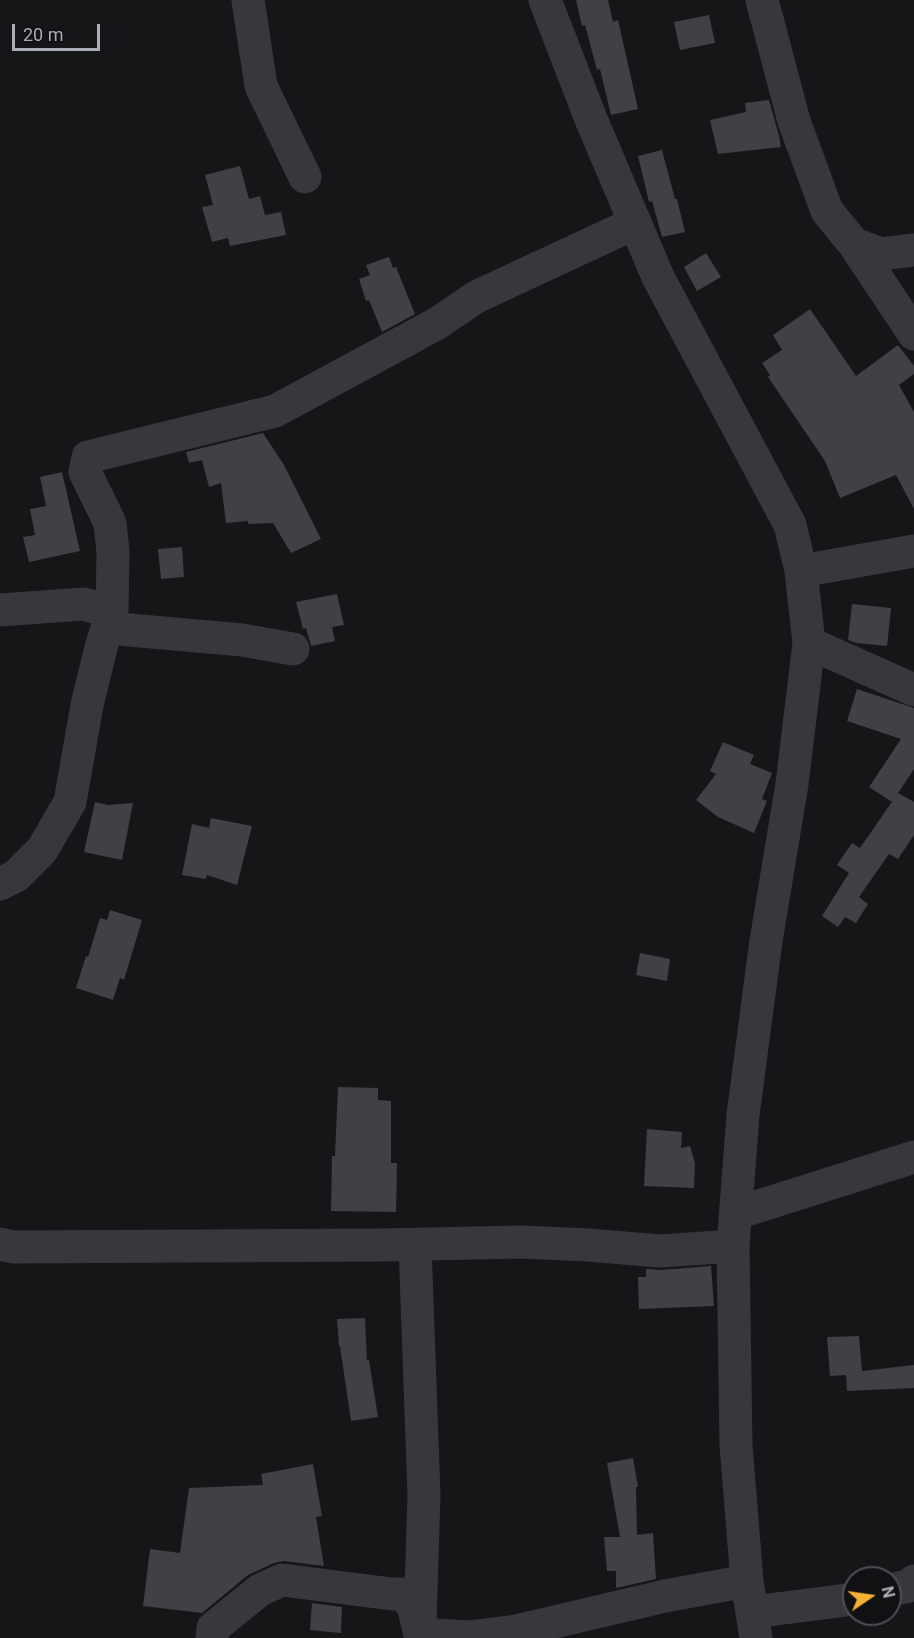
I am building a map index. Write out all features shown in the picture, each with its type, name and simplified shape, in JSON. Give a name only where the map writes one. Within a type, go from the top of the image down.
[{"type":"street","points":[[248,0],[261,86],[305,177]]},
{"type":"street","points":[[545,0],[591,119],[658,277],[790,525],[801,571],[809,643],[792,784],[766,941],[743,1115],[733,1246],[736,1445],[752,1610]]},
{"type":"street","points":[[762,0],[794,121],[826,212],[854,244],[914,334]]},
{"type":"street","points":[[0,884],[16,876],[42,849],[70,802],[87,705],[110,620],[113,552],[110,523],[85,472],[88,456],[275,411],[438,323],[476,297],[635,222]]},
{"type":"street","points":[[854,244],[881,254],[914,250]]},
{"type":"street","points":[[801,571],[914,551]]},
{"type":"street","points":[[0,610],[83,604],[110,620],[293,649]]},
{"type":"street","points":[[809,643],[914,690]]},
{"type":"street","points":[[737,1213],[914,1157]]},
{"type":"street","points":[[0,1244],[13,1246],[415,1245],[522,1242],[660,1251],[733,1246]]},
{"type":"street","points":[[415,1245],[424,1494],[420,1634]]},
{"type":"street","points":[[212,1638],[213,1628],[260,1590],[282,1580],[404,1594],[413,1606],[420,1634]]},
{"type":"street","points":[[420,1634],[469,1637],[516,1631],[664,1596],[752,1610],[842,1600]]},
{"type":"building","points":[[576,0],[608,0],[613,22],[618,20],[638,109],[611,115],[600,69],[597,70]]},
{"type":"building","points":[[709,15],[715,43],[680,50],[674,22]]},
{"type":"building","points":[[769,100],[781,147],[718,154],[710,120],[746,112],[745,103]]},
{"type":"building","points":[[662,150],[685,232],[662,237],[652,201],[649,202],[638,156]]},
{"type":"building","points":[[240,166],[249,199],[260,196],[265,215],[281,212],[286,235],[230,246],[228,238],[212,242],[202,207],[213,205],[205,175]]},
{"type":"building","points":[[706,253],[721,277],[697,291],[684,267]]},
{"type":"building","points":[[389,257],[393,268],[396,267],[415,314],[382,332],[369,300],[366,301],[359,279],[370,275],[366,265]]},
{"type":"building","points":[[810,309],[856,376],[898,345],[914,366],[914,374],[899,385],[914,412],[914,509],[896,475],[840,498],[825,461],[768,377],[770,375],[762,363],[782,350],[773,335]]},
{"type":"building","points":[[263,433],[284,465],[321,539],[291,553],[273,523],[248,524],[248,521],[226,523],[221,483],[209,487],[202,460],[189,463],[186,452]]},
{"type":"building","points":[[62,472],[80,551],[29,562],[23,537],[35,535],[30,509],[46,506],[40,477]]},
{"type":"building","points":[[182,547],[184,577],[161,579],[158,549]]},
{"type":"building","points":[[337,594],[344,625],[332,627],[335,641],[311,646],[306,628],[303,629],[296,602]]},
{"type":"building","points":[[852,604],[891,608],[887,646],[848,640]]},
{"type":"building","points":[[857,689],[914,708],[914,769],[892,802],[869,787],[901,739],[847,721]]},
{"type":"building","points":[[723,742],[754,755],[750,764],[772,773],[762,799],[767,801],[754,833],[718,817],[696,800],[716,774],[710,771]]},
{"type":"building","points":[[898,793],[914,802],[914,835],[898,859],[889,854],[859,897],[868,904],[856,923],[845,917],[838,927],[822,916],[849,873],[837,865],[852,843],[860,848]]},
{"type":"building","points":[[95,802],[108,805],[133,803],[122,860],[84,852]]},
{"type":"building","points":[[211,818],[252,826],[237,885],[207,875],[206,879],[182,875],[192,824],[209,828]]},
{"type":"building","points":[[110,910],[142,920],[124,980],[120,978],[113,1000],[76,988],[100,918],[107,920]]},
{"type":"building","points":[[640,953],[670,959],[667,981],[636,975]]},
{"type":"building","points":[[338,1087],[378,1088],[378,1100],[391,1101],[391,1163],[397,1163],[396,1212],[331,1211],[332,1156],[335,1156]]},
{"type":"building","points":[[647,1129],[682,1132],[681,1148],[690,1146],[695,1163],[694,1188],[644,1186]]},
{"type":"building","points":[[711,1266],[714,1306],[639,1309],[638,1277],[646,1277],[646,1269]]},
{"type":"building","points":[[365,1318],[367,1360],[369,1360],[378,1417],[351,1421],[337,1319]]},
{"type":"building","points":[[859,1336],[862,1371],[914,1365],[914,1388],[847,1391],[846,1375],[830,1376],[827,1337]]},
{"type":"building","points":[[633,1458],[638,1487],[636,1487],[637,1535],[653,1533],[656,1579],[616,1588],[616,1571],[607,1571],[604,1537],[620,1537],[607,1463]]},
{"type":"building","points":[[313,1464],[322,1516],[316,1517],[324,1566],[284,1561],[274,1563],[248,1575],[202,1613],[143,1606],[150,1549],[180,1553],[189,1488],[263,1485],[261,1474]]},
{"type":"building","points":[[312,1603],[342,1607],[341,1633],[310,1630]]}]
